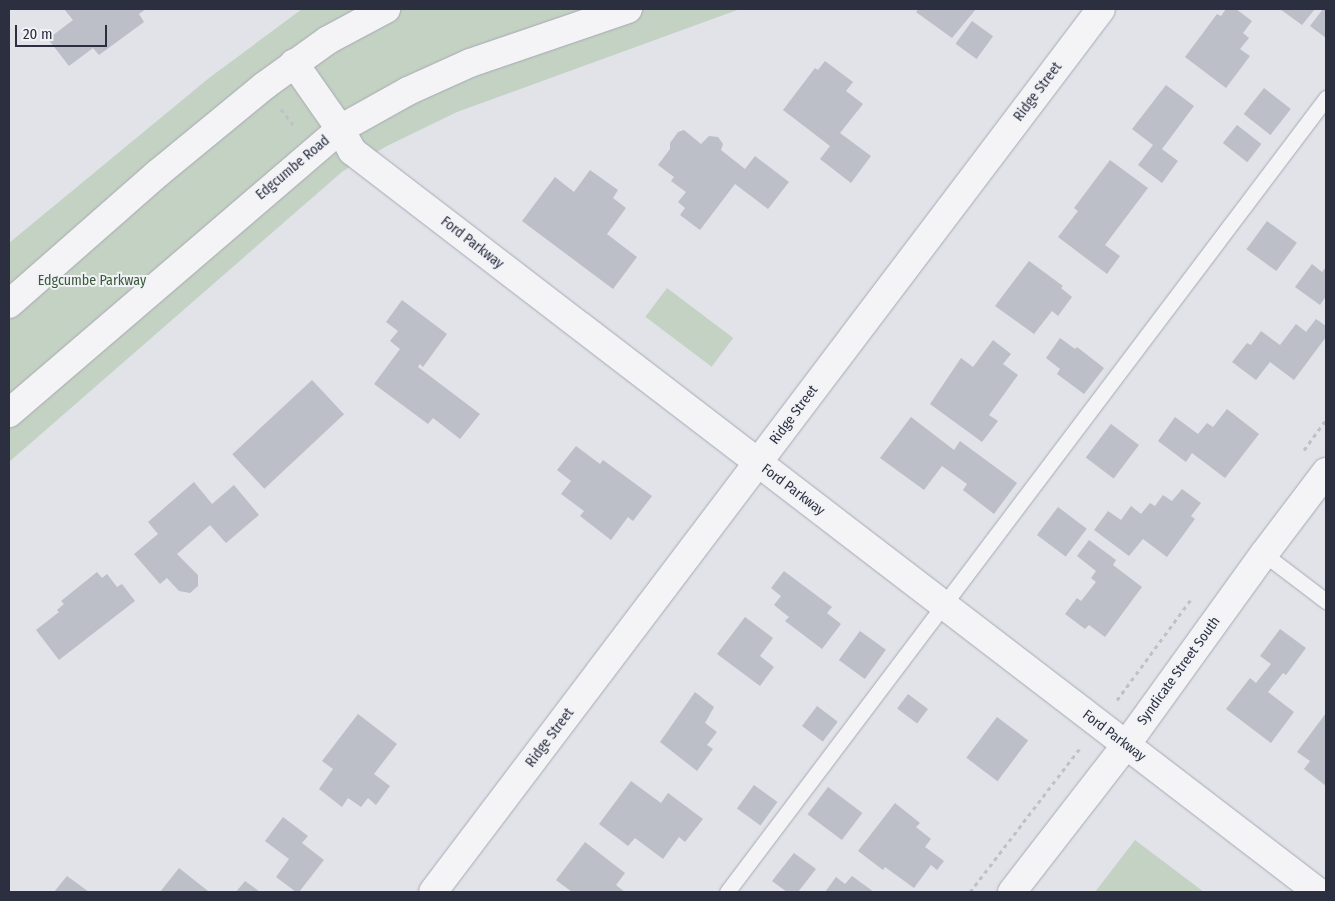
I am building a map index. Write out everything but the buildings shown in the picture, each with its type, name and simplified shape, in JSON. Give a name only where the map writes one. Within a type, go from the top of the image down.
[{"type":"street","points":[[9,304],[157,174],[294,63],[352,25],[386,9]]},
{"type":"street","name":"Edgcumbe Road","points":[[9,413],[340,129],[408,91],[470,63],[628,9]]},
{"type":"street","name":"Ridge Street","points":[[433,892],[1101,9]]},
{"type":"street","name":"Ford Parkway","points":[[294,63],[340,129],[352,151],[1318,892]]},
{"type":"street","name":"Syndicate Street South","points":[[1012,892],[1126,745],[1264,554],[1326,472]]},
{"type":"lane","points":[[727,892],[1326,98]]},
{"type":"lane","points":[[1264,554],[1326,601]]},
{"type":"path","points":[[279,106],[296,129]]},
{"type":"path","points":[[970,892],[1085,743]]},
{"type":"green space","name":"Edgcumbe Parkway","points":[[302,9],[740,9],[457,112],[387,146],[343,171],[9,462],[9,243],[209,78]]},
{"type":"green space","points":[[667,288],[733,338],[712,367],[645,317]]},
{"type":"green space","points":[[1135,840],[1204,892],[1095,892]]}]
